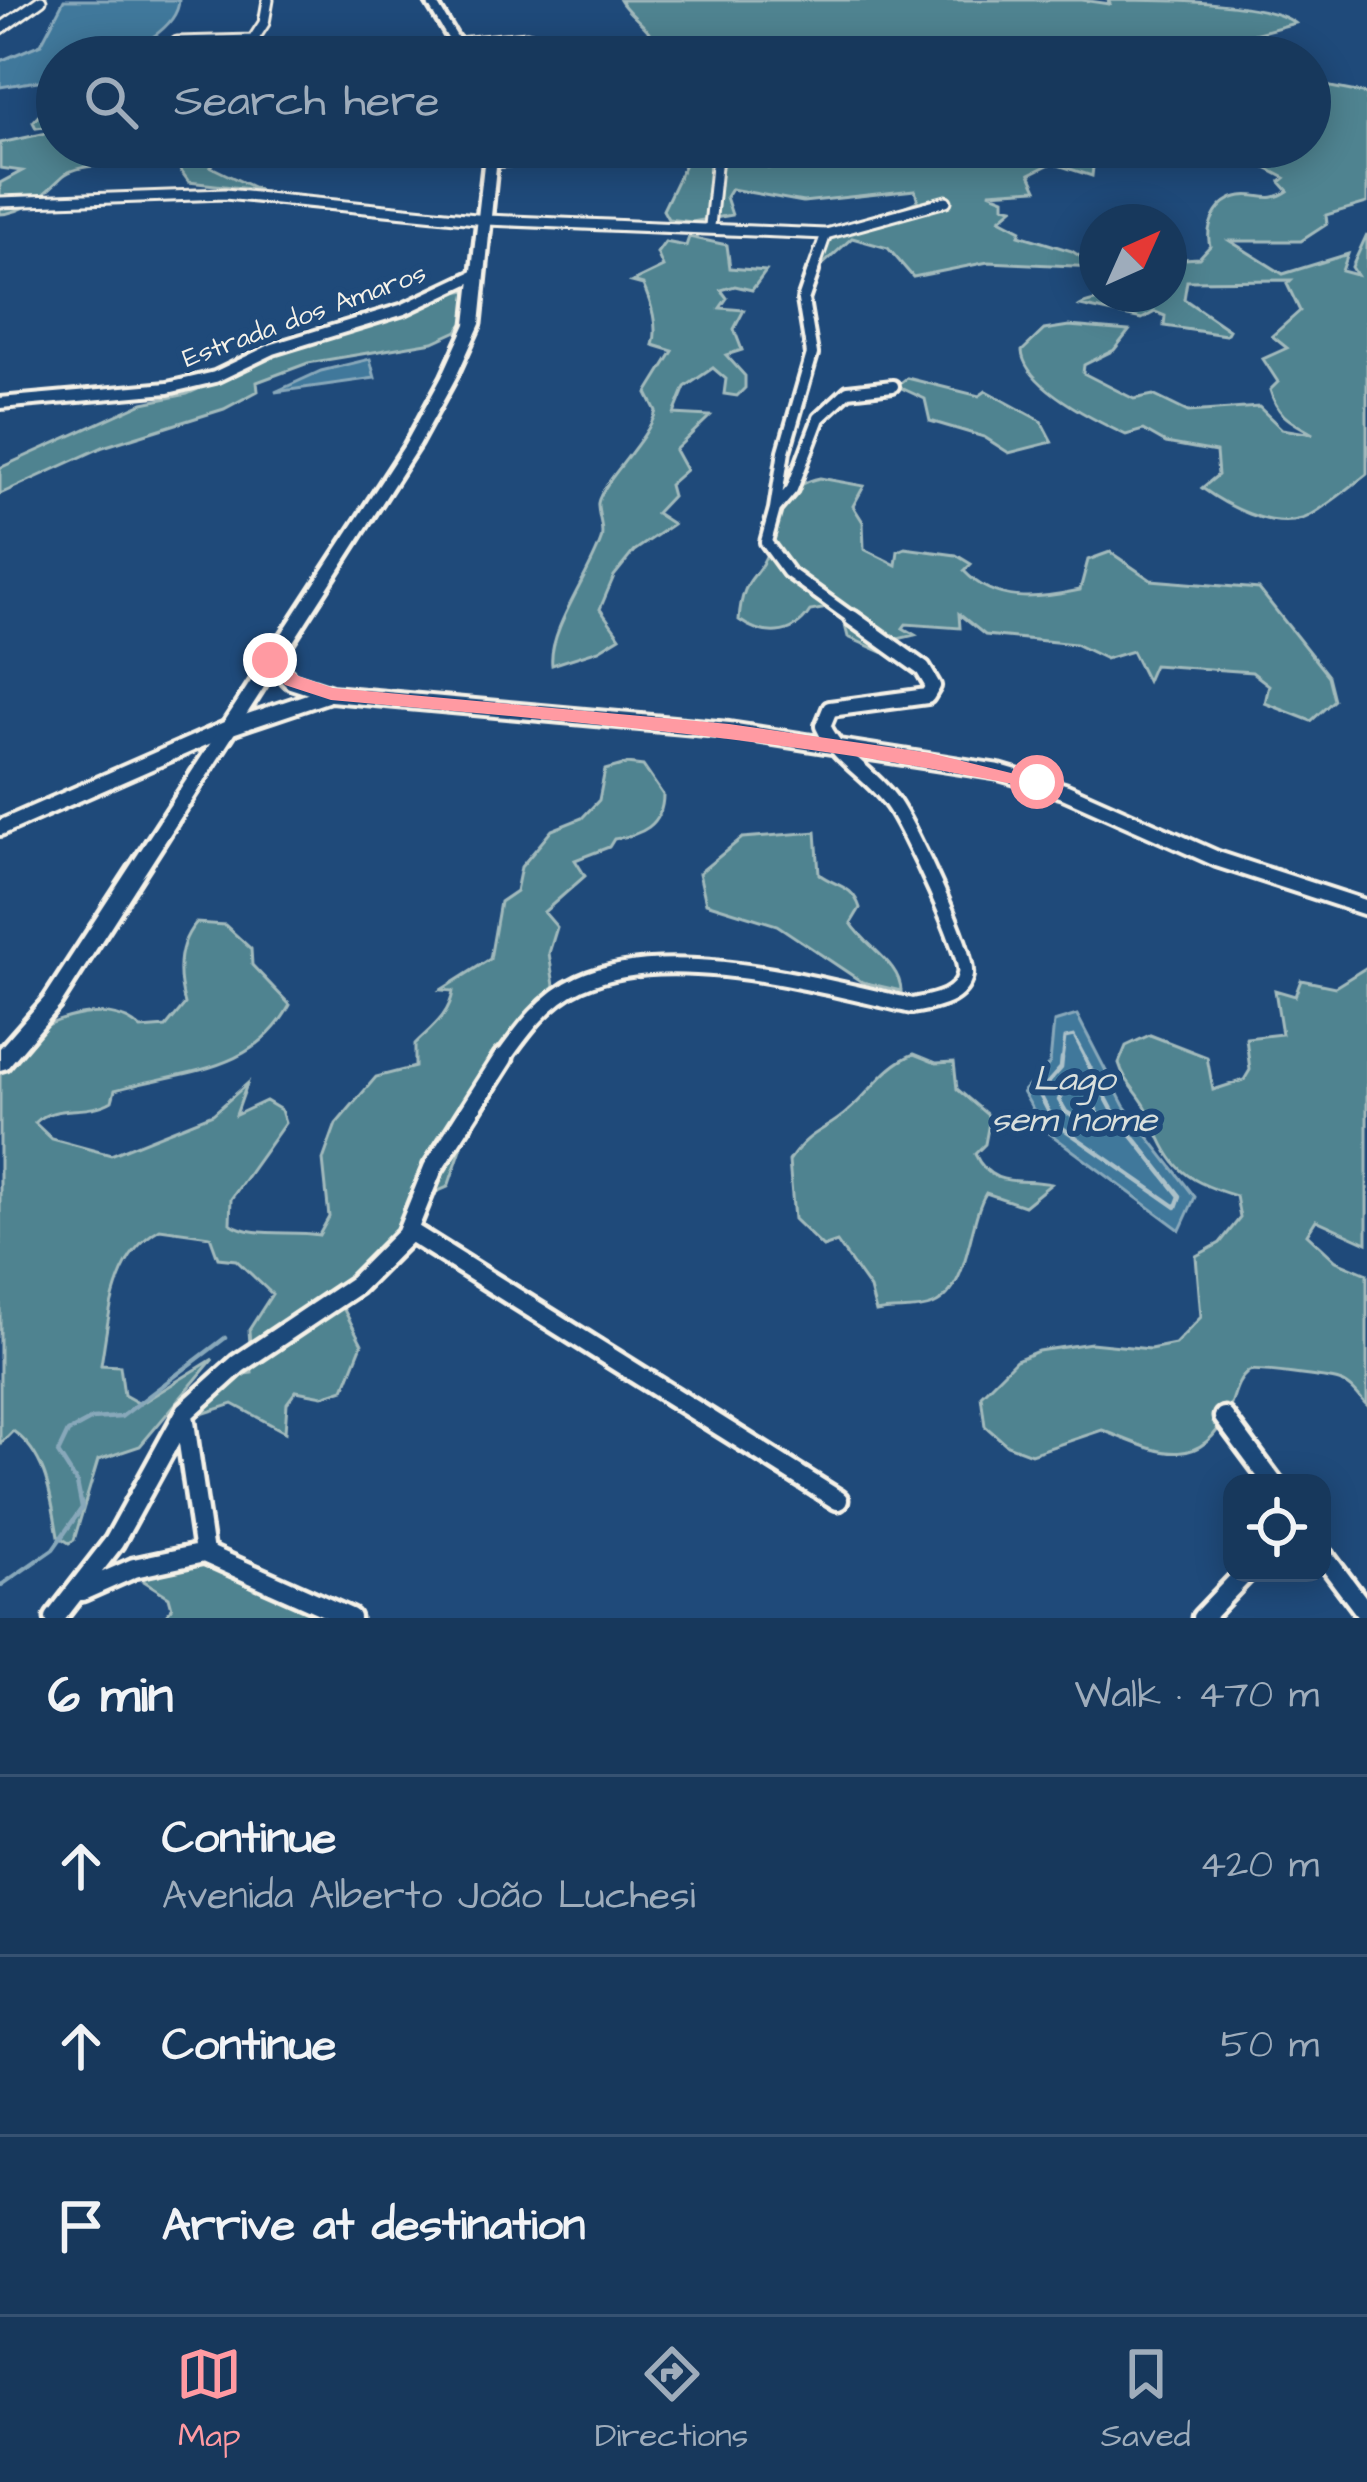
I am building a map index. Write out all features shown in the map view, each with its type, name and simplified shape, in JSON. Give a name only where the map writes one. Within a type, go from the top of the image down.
[{"type":"main road","points":[[430,0],[452,36]]},
{"type":"main road","points":[[0,1062],[52,1002],[412,445],[466,344],[491,168]]},
{"type":"street","points":[[0,29],[41,0]]},
{"type":"street","points":[[255,36],[268,0]]},
{"type":"street","points":[[710,226],[716,168]]},
{"type":"street","points":[[0,202],[225,194],[486,220],[826,234],[946,201]]},
{"type":"street","points":[[55,1618],[82,1591],[142,1495],[184,1413],[220,1379],[298,1330],[388,1257],[409,1231],[430,1172],[536,1017],[564,991],[639,970],[697,967],[912,1006],[935,1004],[957,991],[967,970],[964,944],[923,872],[910,832],[890,799],[823,726],[830,709],[856,701],[912,700],[927,696],[933,686],[923,669],[772,557],[766,542],[786,443],[806,391],[815,325],[803,300],[826,234]]},
{"type":"street","name":"Estrada dos Amaros","points":[[0,403],[169,388],[215,377],[289,344],[404,309],[478,274]]},
{"type":"street","points":[[776,509],[792,489],[819,418],[848,391],[893,386]]},
{"type":"street","points":[[270,660],[292,680],[331,694],[836,745],[1037,782],[1216,859],[1367,908]]},
{"type":"street","points":[[0,828],[227,728],[331,694]]},
{"type":"street","points":[[409,1231],[562,1319],[664,1394],[838,1500]]},
{"type":"street","points":[[184,1413],[204,1553]]},
{"type":"street","points":[[1224,1417],[1266,1474]]},
{"type":"street","points":[[82,1591],[134,1568],[204,1553],[350,1618]]},
{"type":"street","points":[[1331,1566],[1367,1614]]},
{"type":"street","points":[[1202,1618],[1236,1582]]},
{"type":"green space","points":[[620,0],[1179,1],[1260,10],[1295,23],[1251,36],[651,36]]},
{"type":"green space","points":[[1331,87],[1367,94],[1367,203],[1326,215],[1327,224],[1301,241],[1230,241],[1283,274],[1348,254],[1342,271],[1357,275],[1352,267],[1367,234],[1367,474],[1308,517],[1290,521],[1236,508],[1202,488],[1218,475],[1216,452],[1166,443],[1143,430],[1126,435],[1063,401],[1035,377],[1022,351],[1044,330],[1069,326],[1129,331],[1114,350],[1084,365],[1083,373],[1134,399],[1153,395],[1188,412],[1259,407],[1282,429],[1313,434],[1277,407],[1270,390],[1278,382],[1263,359],[1287,348],[1272,336],[1300,311],[1287,284],[1291,280],[1187,281],[1187,259],[1199,258],[1210,246],[1211,223],[1219,209],[1241,196],[1281,195],[1288,191],[1280,182],[1285,178],[1266,168],[1331,168]]},
{"type":"green space","points":[[36,135],[36,168],[82,168],[63,176],[27,206],[0,214],[0,183],[22,171],[0,168],[0,143]]},
{"type":"green space","points":[[179,168],[213,168],[259,190],[189,182]]},
{"type":"green space","points":[[683,168],[1042,168],[1030,174],[1037,189],[989,192],[1013,208],[1000,219],[1021,230],[1019,235],[1072,251],[1079,256],[1079,266],[988,262],[913,277],[888,248],[852,238],[818,269],[830,237],[918,201],[915,190],[803,202],[731,189],[726,197],[732,215],[692,222],[668,219],[663,210]]},
{"type":"green space","points":[[1067,168],[1093,168],[1092,176]]},
{"type":"green space","points":[[689,237],[727,245],[730,268],[766,271],[752,290],[735,286],[721,290],[727,298],[720,308],[744,310],[734,329],[742,350],[726,355],[745,376],[745,388],[737,396],[724,394],[726,379],[713,368],[685,387],[674,414],[710,416],[675,450],[686,470],[669,485],[672,496],[656,513],[673,524],[634,551],[614,576],[600,609],[620,637],[599,650],[552,665],[556,636],[601,540],[601,494],[652,422],[656,411],[647,393],[673,351],[653,345],[655,323],[649,299],[643,285],[632,282],[663,267],[657,253],[665,242],[686,246]]},
{"type":"green space","points":[[476,289],[486,295],[457,331],[433,342],[308,363],[257,382],[258,391],[224,409],[103,447],[0,494],[0,468],[143,403],[187,394],[293,346],[447,293]]},
{"type":"green space","points":[[1187,301],[1229,330],[1226,335],[1164,326],[1165,316],[1155,312],[1187,312]]},
{"type":"green space","points":[[1109,312],[1155,312],[1142,319]]},
{"type":"green space","points":[[907,378],[979,396],[986,391],[1041,421],[1052,442],[1009,453],[984,437],[930,421],[925,399],[897,386]]},
{"type":"green space","points":[[820,478],[864,486],[853,506],[863,522],[864,549],[896,565],[898,551],[905,548],[956,555],[971,564],[964,571],[976,582],[1004,594],[1033,597],[1080,590],[1088,560],[1110,552],[1151,580],[1259,589],[1328,676],[1334,700],[1311,721],[1265,703],[1269,685],[1252,672],[1154,665],[1147,681],[1132,651],[1106,659],[1075,644],[985,635],[959,614],[960,628],[906,624],[903,628],[915,635],[889,641],[882,652],[848,637],[840,606],[810,611],[795,626],[777,632],[748,626],[739,620],[744,594],[764,560],[783,505],[796,488]]},
{"type":"green space","points":[[626,764],[643,766],[663,795],[659,814],[641,831],[575,860],[585,876],[544,912],[557,927],[549,953],[555,992],[491,1063],[465,1100],[473,1114],[448,1187],[424,1197],[413,1224],[341,1304],[362,1344],[344,1389],[323,1396],[296,1391],[287,1403],[285,1432],[233,1404],[205,1413],[205,1402],[231,1376],[252,1373],[249,1330],[272,1294],[236,1260],[218,1258],[210,1236],[160,1229],[144,1240],[122,1271],[101,1365],[120,1366],[124,1395],[140,1404],[213,1359],[140,1446],[98,1460],[74,1540],[69,1543],[58,1536],[46,1478],[33,1452],[13,1431],[0,1444],[0,1055],[49,1024],[89,1014],[126,1019],[141,1029],[166,1027],[185,1004],[180,961],[189,932],[196,923],[225,925],[251,949],[252,965],[290,1005],[275,1028],[257,1045],[214,1066],[115,1090],[112,1101],[103,1105],[52,1113],[35,1123],[52,1139],[111,1155],[213,1114],[247,1084],[236,1115],[266,1101],[281,1110],[285,1123],[231,1199],[230,1223],[260,1232],[319,1235],[329,1217],[323,1160],[336,1124],[376,1077],[415,1067],[415,1044],[451,1000],[453,991],[441,990],[490,959],[500,902],[516,891],[521,867],[552,830],[582,818],[599,800],[605,770]]},
{"type":"green space","points":[[816,832],[819,874],[853,894],[860,908],[851,923],[895,972],[901,991],[862,982],[777,925],[706,903],[699,873],[742,838]]},
{"type":"green space","points":[[1367,967],[1367,1243],[1316,1220],[1307,1234],[1336,1261],[1367,1274],[1367,1405],[1339,1381],[1254,1370],[1241,1380],[1216,1432],[1188,1451],[1155,1450],[1102,1430],[1031,1454],[1007,1445],[985,1426],[981,1395],[1016,1360],[1038,1351],[1091,1343],[1150,1349],[1175,1344],[1201,1317],[1196,1256],[1220,1243],[1240,1218],[1236,1196],[1188,1176],[1171,1157],[1119,1063],[1126,1046],[1150,1035],[1207,1057],[1213,1090],[1244,1080],[1250,1070],[1246,1038],[1282,1034],[1275,990],[1295,996],[1301,980],[1335,987]]},
{"type":"green space","points":[[914,1054],[936,1063],[954,1062],[957,1089],[990,1117],[985,1144],[975,1154],[982,1166],[999,1178],[1051,1184],[1024,1206],[986,1193],[961,1270],[945,1297],[927,1307],[876,1312],[870,1289],[837,1242],[823,1247],[794,1219],[789,1161],[803,1143]]},
{"type":"green space","points":[[181,1559],[226,1562],[353,1618],[163,1618],[172,1608],[169,1597],[144,1581],[143,1574]]},
{"type":"water","points":[[64,0],[179,0],[171,20],[153,36],[45,36]]},
{"type":"water","points":[[36,46],[36,81],[0,87],[0,61]]},
{"type":"water","points":[[370,359],[375,378],[275,392],[321,371]]},
{"type":"water","name":"Lago sem nome","points":[[1077,1015],[1124,1106],[1195,1197],[1180,1230],[1045,1130],[1023,1092],[1050,1063],[1054,1022]]},
{"type":"waterway","points":[[0,1586],[53,1549],[82,1508],[77,1483],[58,1453],[68,1432],[92,1419],[121,1417],[225,1338]]},
{"type":"route","points":[[270,660],[292,680],[331,694],[729,730],[930,760],[1037,782]]}]
